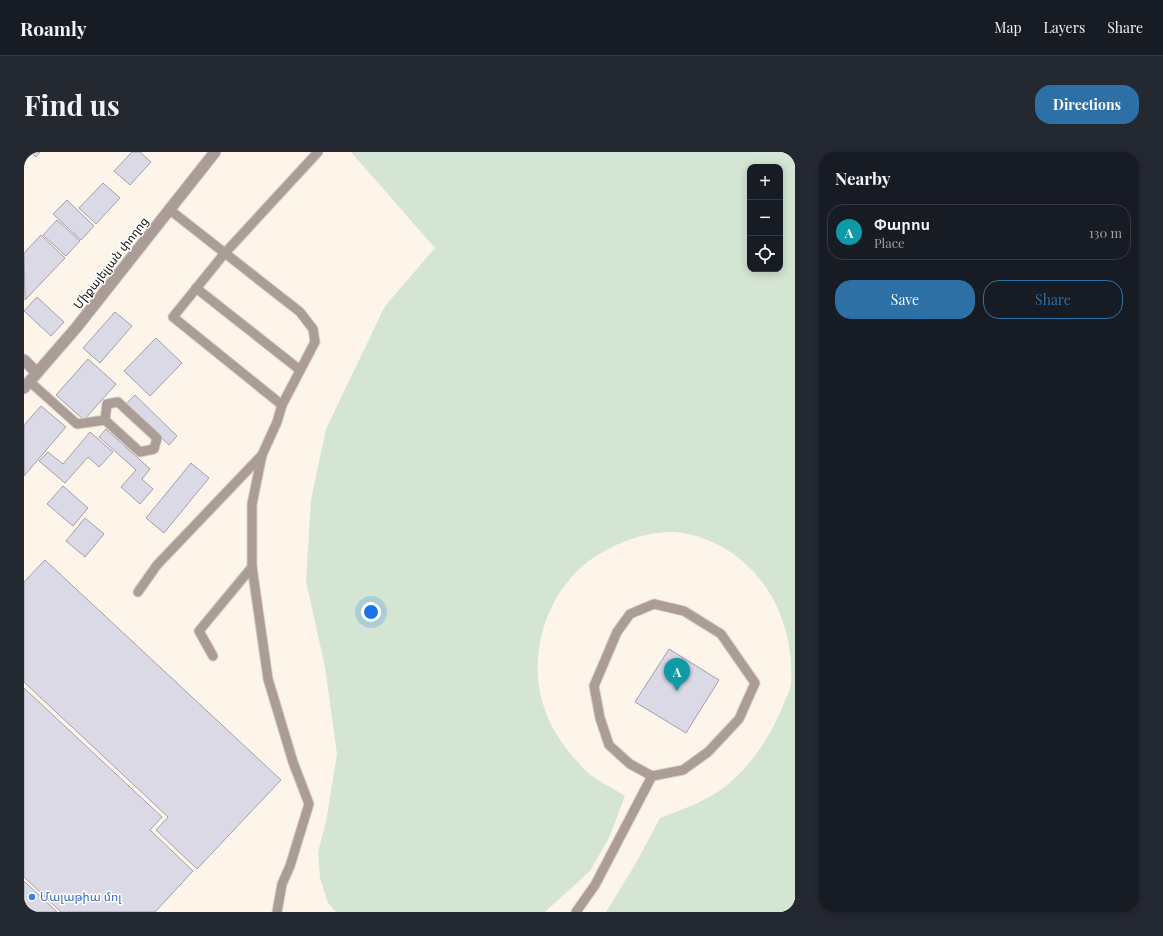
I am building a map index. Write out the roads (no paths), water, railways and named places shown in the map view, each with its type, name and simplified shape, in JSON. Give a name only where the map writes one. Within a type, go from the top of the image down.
[{"type":"street","name":"Միքայելյան փողոց","points":[[30,381],[76,328],[215,152]]},
{"type":"street","points":[[24,360],[30,381]]},
{"type":"lane","points":[[282,405],[173,317],[224,254],[318,152]]},
{"type":"lane","points":[[170,210],[224,254],[300,312],[313,329],[315,342],[282,405],[277,422],[262,455],[252,504],[252,567],[268,679],[293,762],[309,804],[290,866],[282,884],[277,912]]},
{"type":"lane","points":[[196,288],[300,370]]},
{"type":"lane","points":[[30,381],[77,424],[105,420]]},
{"type":"lane","points":[[118,402],[157,438],[154,449],[140,452],[105,420],[107,404],[118,402]]},
{"type":"lane","points":[[138,592],[157,565],[262,455]]},
{"type":"lane","points":[[213,656],[199,631],[252,567]]},
{"type":"lane","points":[[654,604],[684,611],[721,634],[755,683],[738,719],[708,752],[683,770],[652,776],[630,764],[609,745],[600,718],[594,686],[617,632],[630,614],[654,604]]},
{"type":"lane","points":[[576,912],[595,885],[652,776]]},
{"type":"place","name":"Փարոս","points":[[677,691]]},
{"type":"place","name":"Մալաթիա մոլ","points":[[32,897]]}]
